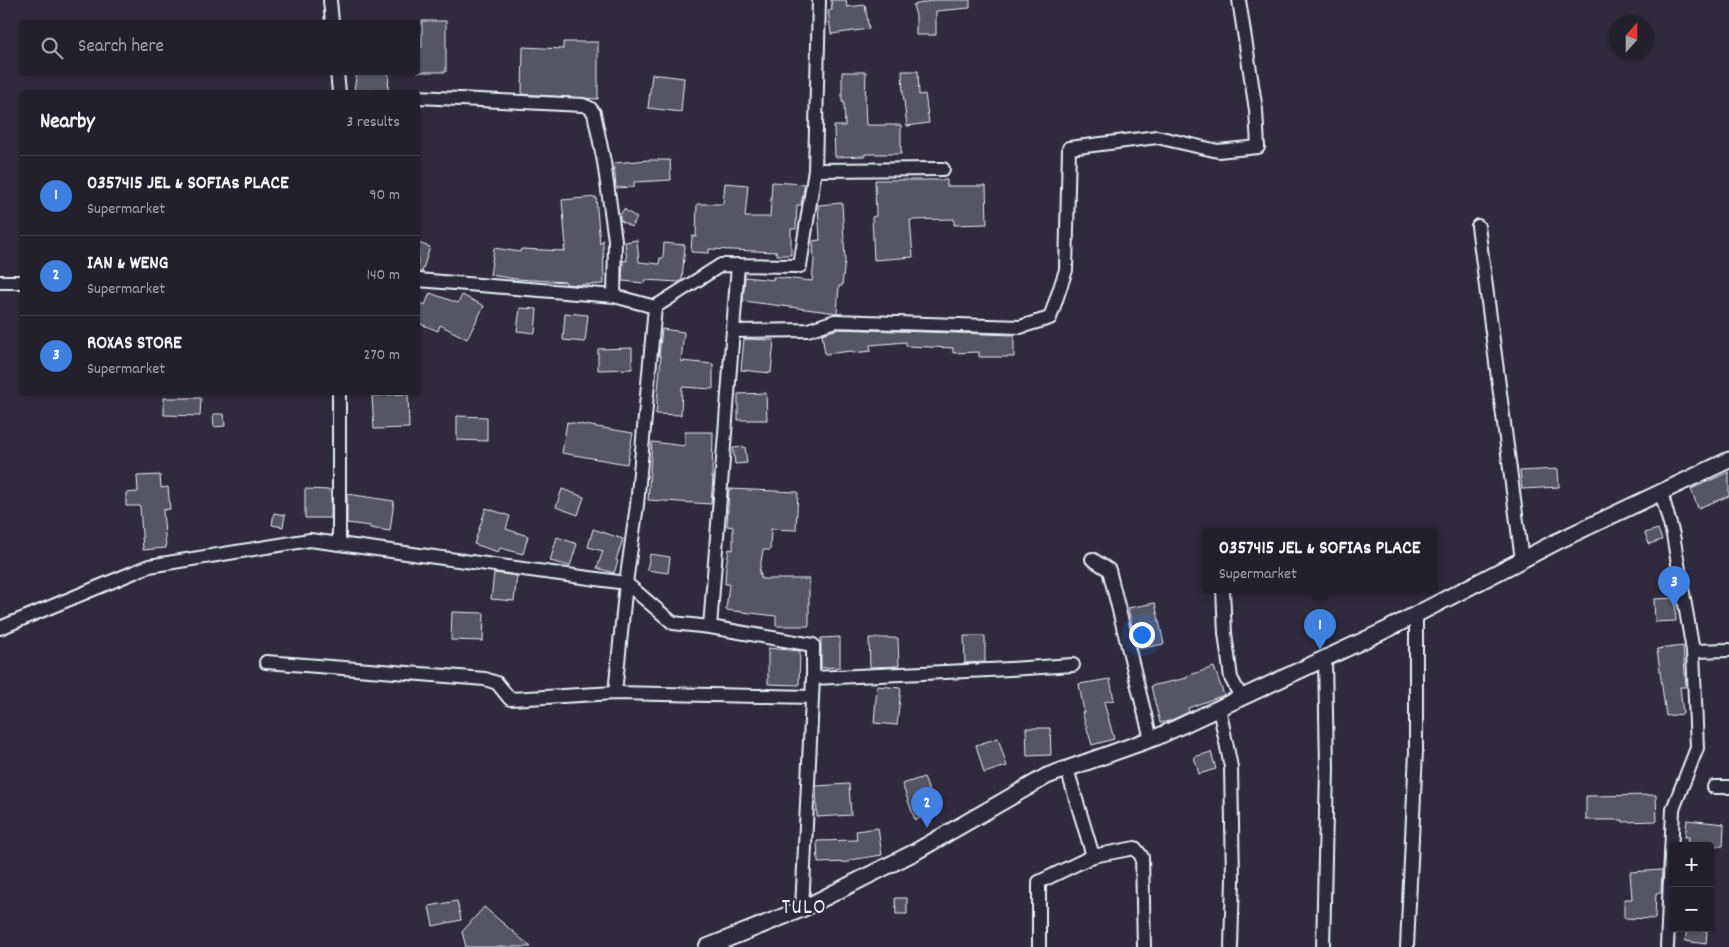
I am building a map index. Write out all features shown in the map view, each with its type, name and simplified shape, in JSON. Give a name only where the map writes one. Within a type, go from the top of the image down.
[{"type":"street","points":[[330,0],[332,20]]},
{"type":"street","points":[[420,280],[614,296],[655,307],[721,265],[800,266],[815,170],[819,0]]},
{"type":"street","points":[[734,330],[808,330],[835,321],[1020,327],[1050,318],[1066,270],[1069,148],[1157,137],[1218,151],[1258,147],[1256,110],[1239,0]]},
{"type":"street","points":[[337,75],[339,90]]},
{"type":"street","points":[[420,97],[583,105],[590,108],[594,113],[604,162],[616,240],[614,296]]},
{"type":"street","points":[[815,170],[943,169]]},
{"type":"street","points":[[1478,226],[1522,560]]},
{"type":"street","points":[[710,627],[738,265]]},
{"type":"street","points":[[0,282],[20,282]]},
{"type":"street","points":[[614,694],[637,505],[655,307]]},
{"type":"street","points":[[338,544],[339,395]]},
{"type":"street","points":[[708,947],[802,909],[915,852],[1047,776],[1151,739],[1219,708],[1416,614],[1522,560],[1729,460]]},
{"type":"street","points":[[1661,492],[1673,535],[1693,652],[1697,748],[1673,809],[1667,947]]},
{"type":"street","points":[[0,628],[149,566],[310,540],[626,583],[673,623],[710,627],[813,645],[802,909]]},
{"type":"street","points":[[1092,559],[1109,570],[1151,739]]},
{"type":"street","points":[[1224,593],[1225,633],[1230,678],[1241,697]]},
{"type":"street","points":[[1407,947],[1416,751],[1416,614]]},
{"type":"street","points":[[1693,652],[1729,650]]},
{"type":"street","points":[[1323,947],[1327,768],[1325,658]]},
{"type":"street","points":[[266,662],[485,679],[496,683],[510,699],[614,694],[812,697]]},
{"type":"street","points":[[813,678],[1010,670],[1073,665]]},
{"type":"street","points":[[1219,708],[1231,767],[1233,879],[1231,947]]},
{"type":"street","points":[[1066,769],[1093,856]]},
{"type":"street","points":[[1714,787],[1729,787]]},
{"type":"street","points":[[1039,947],[1040,882],[1093,856],[1135,848],[1142,857],[1144,947]]},
{"type":"building","points":[[831,0],[846,0],[847,7],[865,5],[869,29],[831,34],[828,10],[832,10]]},
{"type":"building","points":[[935,0],[970,0],[970,8],[936,11],[936,35],[916,35],[916,16],[913,5]]},
{"type":"building","points":[[422,21],[446,21],[446,72],[420,72],[420,47],[422,47]]},
{"type":"building","points":[[563,42],[598,42],[598,99],[522,94],[523,47],[563,49]]},
{"type":"building","points":[[902,71],[918,71],[919,95],[925,94],[929,123],[907,126]]},
{"type":"building","points":[[842,72],[866,72],[866,125],[901,125],[901,154],[865,154],[865,156],[835,157],[834,126],[845,126],[844,102],[842,102]]},
{"type":"building","points":[[652,74],[684,78],[681,112],[648,108]]},
{"type":"building","points":[[356,75],[389,75],[388,90],[354,90]]},
{"type":"building","points":[[670,160],[671,180],[634,182],[634,187],[616,188],[614,163]]},
{"type":"building","points":[[875,180],[947,180],[947,186],[986,186],[987,224],[954,225],[954,219],[910,220],[913,257],[874,260],[872,217],[876,216]]},
{"type":"building","points":[[772,182],[805,184],[801,205],[797,205],[796,229],[791,229],[791,255],[777,255],[777,252],[709,249],[709,253],[691,252],[692,236],[696,237],[697,204],[723,204],[725,183],[748,185],[745,217],[770,217]]},
{"type":"building","points":[[596,197],[600,244],[603,240],[604,284],[578,285],[566,284],[566,282],[516,279],[490,275],[494,248],[520,252],[521,249],[565,251],[562,200]]},
{"type":"building","points":[[842,203],[845,260],[842,286],[839,286],[837,313],[743,301],[745,277],[773,280],[773,277],[812,281],[813,241],[820,240],[818,205]]},
{"type":"building","points":[[624,209],[637,218],[631,227],[620,220],[620,215]]},
{"type":"building","points":[[637,240],[639,262],[659,264],[660,258],[663,258],[664,243],[685,245],[682,280],[678,282],[645,280],[645,283],[622,281],[623,260],[627,261],[625,242]]},
{"type":"building","points":[[420,244],[430,247],[422,272],[420,272]]},
{"type":"building","points":[[430,293],[458,303],[462,295],[484,306],[467,339],[440,325],[438,331],[420,324],[420,303],[425,305]]},
{"type":"building","points":[[520,308],[537,309],[535,333],[517,331]]},
{"type":"building","points":[[565,313],[588,315],[585,342],[563,340]]},
{"type":"building","points":[[662,329],[684,332],[681,361],[713,364],[713,389],[682,387],[681,415],[656,414]]},
{"type":"building","points":[[838,329],[1014,335],[1014,357],[979,357],[979,352],[953,353],[953,348],[906,346],[906,342],[870,345],[871,351],[825,354],[822,334]]},
{"type":"building","points":[[744,339],[774,340],[771,373],[741,370]]},
{"type":"building","points":[[632,348],[632,369],[598,370],[598,349]]},
{"type":"building","points":[[766,393],[767,420],[738,420],[738,394]]},
{"type":"building","points":[[408,395],[409,428],[374,429],[372,396]]},
{"type":"building","points":[[164,398],[201,398],[200,416],[164,415]]},
{"type":"building","points":[[213,414],[224,414],[225,426],[214,427]]},
{"type":"building","points":[[457,416],[487,417],[487,441],[457,440]]},
{"type":"building","points":[[567,422],[633,433],[627,464],[562,453]]},
{"type":"building","points":[[685,432],[713,432],[711,504],[648,500],[652,442],[685,446]]},
{"type":"building","points":[[745,447],[747,463],[735,464],[733,448]]},
{"type":"building","points":[[1558,469],[1559,487],[1522,489],[1520,471]]},
{"type":"building","points":[[1729,472],[1729,496],[1698,508],[1691,489]]},
{"type":"building","points":[[160,475],[161,488],[168,487],[170,509],[163,510],[166,548],[143,550],[140,506],[126,506],[126,493],[138,492],[137,476]]},
{"type":"building","points":[[305,489],[331,490],[331,518],[305,518]]},
{"type":"building","points":[[562,489],[584,497],[578,515],[556,507]]},
{"type":"building","points":[[729,489],[798,492],[796,530],[771,529],[770,550],[763,550],[759,574],[761,574],[761,579],[809,579],[809,626],[776,626],[776,616],[726,610],[729,584],[725,584],[726,566],[729,549],[733,550],[733,527],[727,526]]},
{"type":"building","points":[[347,494],[394,501],[390,531],[347,523]]},
{"type":"building","points":[[486,508],[510,516],[506,529],[528,536],[523,554],[500,548],[498,552],[474,544]]},
{"type":"building","points":[[274,513],[285,515],[283,527],[272,525]]},
{"type":"building","points":[[593,529],[623,539],[614,573],[597,568],[603,551],[588,547]]},
{"type":"building","points":[[1658,529],[1662,540],[1649,544],[1645,533]]},
{"type":"building","points":[[557,537],[577,544],[570,566],[550,561]]},
{"type":"building","points":[[650,554],[670,557],[668,573],[647,570]]},
{"type":"building","points":[[494,573],[517,576],[514,601],[491,599]]},
{"type":"building","points":[[1675,598],[1676,621],[1655,622],[1654,599]]},
{"type":"building","points":[[1155,603],[1164,644],[1137,649],[1128,608]]},
{"type":"building","points":[[452,612],[484,613],[483,641],[451,640]]},
{"type":"building","points":[[964,636],[985,636],[985,662],[965,663]]},
{"type":"building","points":[[840,637],[840,667],[821,668],[821,638]]},
{"type":"building","points":[[869,638],[898,638],[899,666],[870,667]]},
{"type":"building","points":[[1683,646],[1686,687],[1680,687],[1683,714],[1666,716],[1657,649]]},
{"type":"building","points":[[768,648],[800,651],[799,685],[768,684]]},
{"type":"building","points":[[1214,667],[1224,695],[1188,708],[1189,712],[1160,723],[1151,686],[1187,678],[1187,676]]},
{"type":"building","points":[[1110,679],[1114,700],[1104,702],[1114,739],[1092,745],[1082,712],[1084,712],[1079,684]]},
{"type":"building","points":[[877,686],[901,688],[897,725],[874,723]]},
{"type":"building","points":[[1026,728],[1050,728],[1051,755],[1027,756]]},
{"type":"building","points":[[998,738],[1007,766],[984,773],[976,745]]},
{"type":"building","points":[[1211,752],[1216,769],[1199,774],[1194,757]]},
{"type":"building","points":[[924,777],[936,812],[915,820],[902,784]]},
{"type":"building","points":[[849,784],[851,815],[817,817],[816,786]]},
{"type":"building","points":[[1656,795],[1657,821],[1586,820],[1586,796]]},
{"type":"building","points":[[1687,820],[1724,824],[1723,846],[1714,846],[1714,842],[1688,842],[1689,837],[1685,837]]},
{"type":"building","points":[[878,828],[882,855],[850,860],[850,862],[818,863],[817,841],[857,840],[856,831]]},
{"type":"building","points":[[1662,870],[1661,893],[1656,893],[1655,919],[1624,918],[1624,899],[1632,899],[1630,872]]},
{"type":"building","points":[[895,898],[907,898],[907,914],[896,914]]},
{"type":"building","points":[[457,901],[461,920],[433,926],[429,906]]},
{"type":"building","points":[[484,907],[531,947],[466,947],[462,932]]},
{"type":"building","points":[[1686,932],[1707,932],[1706,944],[1685,941]]},
{"type":"place","name":"ROXAS STORE","points":[[1674,607]]},
{"type":"place","name":"0357415 JEL & SOFIAs PLACE","points":[[1320,650]]},
{"type":"place","name":"IAN & WENG","points":[[927,828]]},
{"type":"district","name":"TULO","points":[[804,905]]}]
